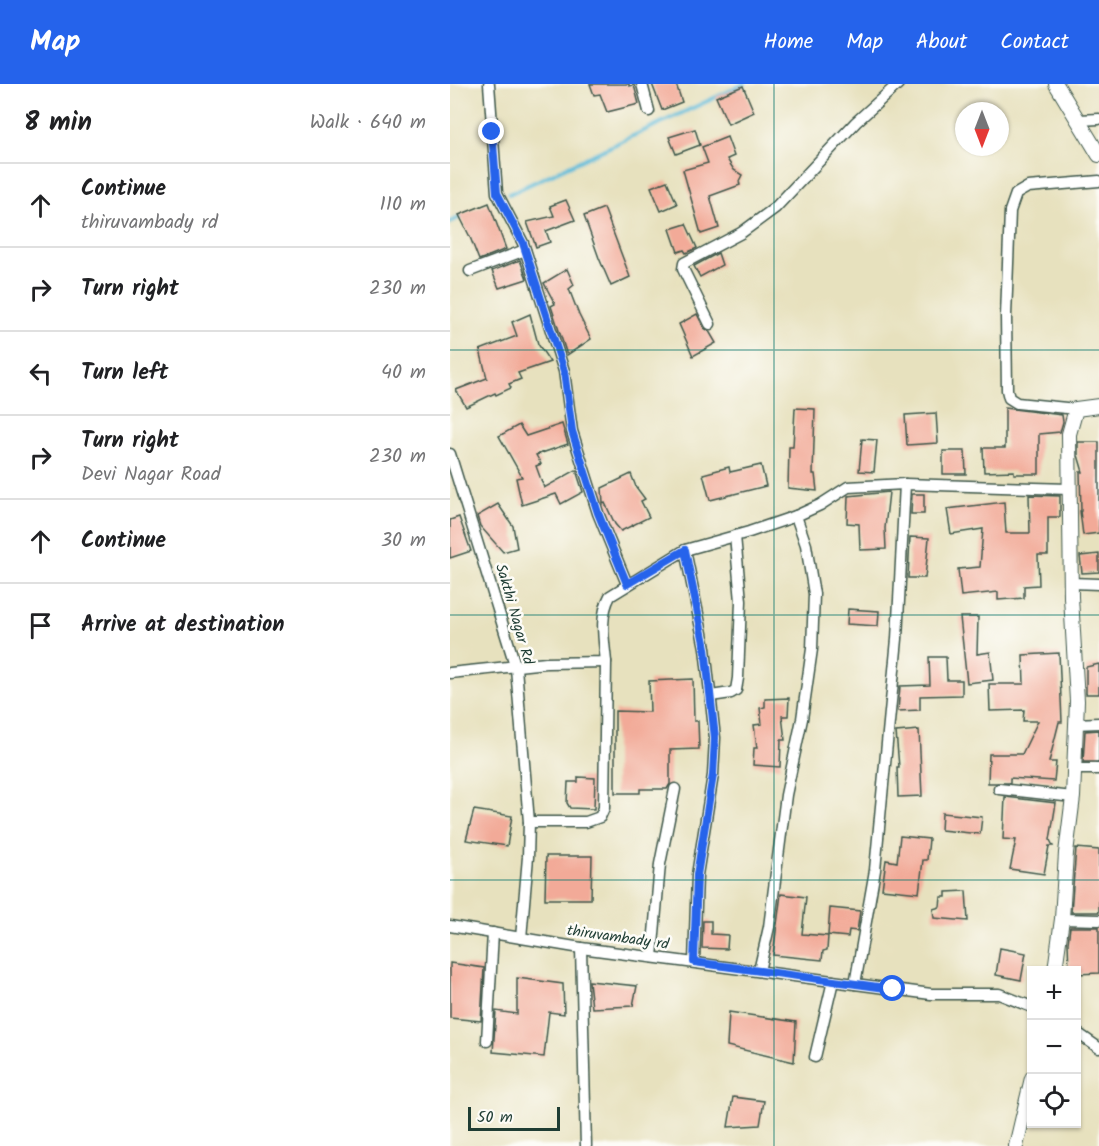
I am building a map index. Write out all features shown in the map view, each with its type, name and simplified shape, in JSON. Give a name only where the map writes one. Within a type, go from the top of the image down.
[{"type":"street","points":[[489,84],[497,193],[525,250],[564,371],[572,431],[598,513],[627,584]]},
{"type":"street","points":[[642,84],[649,111]]},
{"type":"street","points":[[710,324],[683,269],[684,263],[741,233],[775,208],[856,122],[898,84]]},
{"type":"street","points":[[1056,84],[1099,154]]},
{"type":"street","points":[[1079,120],[1099,119]]},
{"type":"street","points":[[1099,181],[1028,187],[1016,194],[1010,211],[1006,316],[1009,398],[1017,403],[1076,409],[1099,406]]},
{"type":"street","points":[[470,271],[525,250]]},
{"type":"street","points":[[1056,966],[1075,769],[1077,701],[1071,583],[1069,434],[1076,409]]},
{"type":"street","name":"Sakthi Nagar Rd","points":[[450,454],[516,668],[529,822],[521,938]]},
{"type":"street","points":[[529,822],[586,822],[600,817],[604,808],[606,662],[603,621],[610,596],[627,584],[685,550],[796,516],[820,505],[848,487],[905,484],[1069,489]]},
{"type":"street","points":[[855,984],[875,870],[897,639],[905,484]]},
{"type":"street","points":[[759,971],[769,927],[786,795],[802,719],[812,649],[814,594],[806,544],[796,516]]},
{"type":"street","points":[[711,696],[736,690],[738,678],[741,601],[735,536]]},
{"type":"street","points":[[685,550],[705,648],[715,738],[713,775],[697,875],[694,962]]},
{"type":"street","points":[[1071,583],[1099,584]]},
{"type":"street","points":[[450,673],[516,668],[546,663],[606,662]]},
{"type":"street","points":[[1075,724],[1099,723]]},
{"type":"street","points":[[1075,769],[1099,769]]},
{"type":"street","points":[[652,957],[660,864],[675,789]]},
{"type":"street","points":[[999,789],[1073,797]]},
{"type":"street","points":[[1062,919],[1099,920]]},
{"type":"street","name":"thiruvambady rd","points":[[450,926],[581,948],[931,994],[999,994],[1027,1004]]},
{"type":"street","points":[[487,1041],[494,933]]},
{"type":"street","points":[[581,948],[586,1146]]},
{"type":"street","points":[[815,1057],[833,981]]},
{"type":"street","points":[[1081,1035],[1099,1048]]},
{"type":"street","points":[[1016,1146],[1027,1099]]},
{"type":"building","points":[[590,84],[634,85],[639,104],[607,112],[600,94],[594,95]]},
{"type":"building","points":[[652,84],[676,84],[682,102],[662,110]]},
{"type":"building","points":[[743,86],[754,112],[728,124],[716,97]]},
{"type":"building","points":[[695,129],[700,145],[676,154],[669,137]]},
{"type":"building","points":[[727,137],[734,156],[727,159],[734,170],[742,175],[740,185],[710,196],[719,228],[701,234],[683,170],[708,163],[702,147]]},
{"type":"building","points":[[667,181],[677,204],[661,211],[651,187]]},
{"type":"building","points":[[566,200],[575,220],[546,231],[550,242],[536,247],[527,222],[554,216],[550,206]]},
{"type":"building","points":[[489,203],[506,249],[479,260],[459,215]]},
{"type":"building","points":[[604,208],[630,277],[611,286],[584,216]]},
{"type":"building","points":[[686,224],[697,248],[686,253],[684,250],[678,252],[670,229]]},
{"type":"building","points":[[718,253],[722,265],[700,277],[694,266]]},
{"type":"building","points":[[520,260],[527,279],[499,288],[492,271]]},
{"type":"building","points":[[567,269],[574,285],[569,289],[591,339],[567,355],[551,306],[555,304],[544,283]]},
{"type":"building","points":[[530,314],[538,344],[550,362],[518,373],[521,379],[509,384],[511,388],[466,407],[456,390],[487,378],[480,350],[517,336],[512,322]]},
{"type":"building","points":[[697,314],[704,328],[709,331],[716,343],[693,356],[679,324]]},
{"type":"building","points":[[795,408],[815,409],[813,474],[815,474],[817,491],[788,488],[789,447],[793,447]]},
{"type":"building","points":[[1005,408],[1062,415],[1063,422],[1060,432],[1039,434],[1039,474],[1014,474],[1014,471],[984,472],[983,448],[1005,448]]},
{"type":"building","points":[[936,413],[938,443],[907,445],[905,415]]},
{"type":"building","points":[[562,424],[568,444],[536,455],[541,464],[536,466],[544,488],[576,470],[583,492],[561,504],[556,494],[522,505],[516,478],[522,477],[499,436],[519,425],[526,436]]},
{"type":"building","points":[[862,439],[877,440],[874,472],[859,471]]},
{"type":"building","points":[[1078,442],[1099,442],[1099,533],[1083,535],[1080,511],[1080,472],[1083,472],[1078,455]]},
{"type":"building","points":[[943,451],[965,451],[966,474],[943,474]]},
{"type":"building","points":[[761,465],[766,486],[710,500],[703,474],[729,467],[730,472]]},
{"type":"building","points":[[631,474],[636,487],[645,499],[641,501],[649,517],[621,531],[605,503],[603,504],[602,488]]},
{"type":"building","points":[[889,492],[885,528],[886,549],[860,550],[859,524],[847,523],[848,496]]},
{"type":"building","points":[[912,494],[924,494],[924,514],[911,514]]},
{"type":"building","points":[[1029,495],[1060,496],[1060,517],[1048,517],[1048,555],[1038,555],[1039,585],[1024,586],[1024,598],[998,600],[998,592],[961,596],[958,569],[980,567],[983,529],[951,534],[947,509],[1004,502],[1006,533],[1030,533]]},
{"type":"building","points":[[498,504],[513,526],[517,548],[503,552],[480,526],[477,516]]},
{"type":"building","points":[[459,517],[471,551],[450,558],[450,520]]},
{"type":"building","points":[[910,537],[929,538],[925,578],[908,578]]},
{"type":"building","points":[[1099,554],[1099,572],[1082,573],[1080,556]]},
{"type":"building","points":[[848,609],[879,611],[878,626],[847,624]]},
{"type":"building","points":[[960,617],[978,617],[977,654],[990,652],[993,680],[967,683]]},
{"type":"building","points":[[1059,653],[1062,722],[1059,722],[1049,762],[1056,762],[1054,781],[1010,778],[1010,783],[988,783],[989,754],[1022,754],[1038,721],[1023,721],[1024,710],[990,711],[989,684],[1024,684],[1023,655]]},
{"type":"building","points":[[929,657],[946,657],[947,680],[962,680],[962,695],[920,696],[920,710],[898,711],[900,686],[930,685]]},
{"type":"building","points":[[1099,664],[1099,694],[1086,694],[1086,667]]},
{"type":"building","points":[[693,679],[694,721],[698,721],[699,749],[670,750],[670,784],[667,789],[640,789],[640,793],[615,793],[615,711],[650,712],[649,681]]},
{"type":"building","points":[[789,698],[788,716],[782,716],[785,740],[781,740],[780,767],[753,765],[754,748],[757,748],[754,725],[762,724],[760,708],[765,707],[765,699]]},
{"type":"building","points":[[919,730],[922,796],[898,797],[897,767],[899,767],[896,732]]},
{"type":"building","points":[[1099,730],[1099,762],[1083,762],[1085,731]]},
{"type":"building","points":[[578,777],[595,778],[594,809],[570,808],[567,803],[568,782],[578,782]]},
{"type":"building","points":[[1005,797],[1056,803],[1050,840],[1053,846],[1049,846],[1044,874],[1010,869],[1016,840],[1003,839]]},
{"type":"building","points":[[474,810],[512,816],[507,846],[466,840]]},
{"type":"building","points":[[942,813],[982,817],[980,834],[941,830]]},
{"type":"building","points":[[900,836],[929,839],[927,860],[923,860],[919,893],[882,889],[886,860],[897,862]]},
{"type":"building","points":[[1076,848],[1099,850],[1099,912],[1071,912]]},
{"type":"building","points":[[546,856],[592,856],[591,899],[545,899]]},
{"type":"building","points":[[966,891],[968,921],[934,918],[933,909],[940,907],[941,897],[946,897],[946,892]]},
{"type":"building","points":[[781,894],[806,897],[802,934],[828,936],[827,950],[823,951],[822,960],[773,955]]},
{"type":"building","points":[[830,908],[860,911],[857,931],[849,930],[848,937],[828,935]]},
{"type":"building","points":[[703,921],[711,921],[711,934],[728,935],[727,949],[702,948]]},
{"type":"building","points":[[1070,927],[1099,927],[1099,973],[1081,974],[1081,966],[1069,966]]},
{"type":"building","points":[[1000,948],[1026,953],[1021,980],[996,975]]},
{"type":"building","points":[[450,963],[484,968],[481,1021],[450,1018]]},
{"type":"building","points":[[517,978],[563,984],[564,1014],[549,1012],[544,1057],[493,1052],[496,1011],[517,1014]]},
{"type":"building","points":[[589,981],[637,986],[633,1006],[592,1008]]},
{"type":"building","points":[[729,1012],[796,1022],[794,1062],[727,1046]]},
{"type":"building","points":[[733,1097],[764,1101],[760,1125],[728,1127]]},
{"type":"waterway","points":[[509,194],[744,84]]},
{"type":"waterway","points":[[450,222],[463,216]]},
{"type":"route","points":[[492,132],[497,193],[523,243],[564,371],[572,431],[598,513],[627,584],[685,550],[705,648],[715,738],[713,775],[697,875],[694,962],[893,989]]}]
